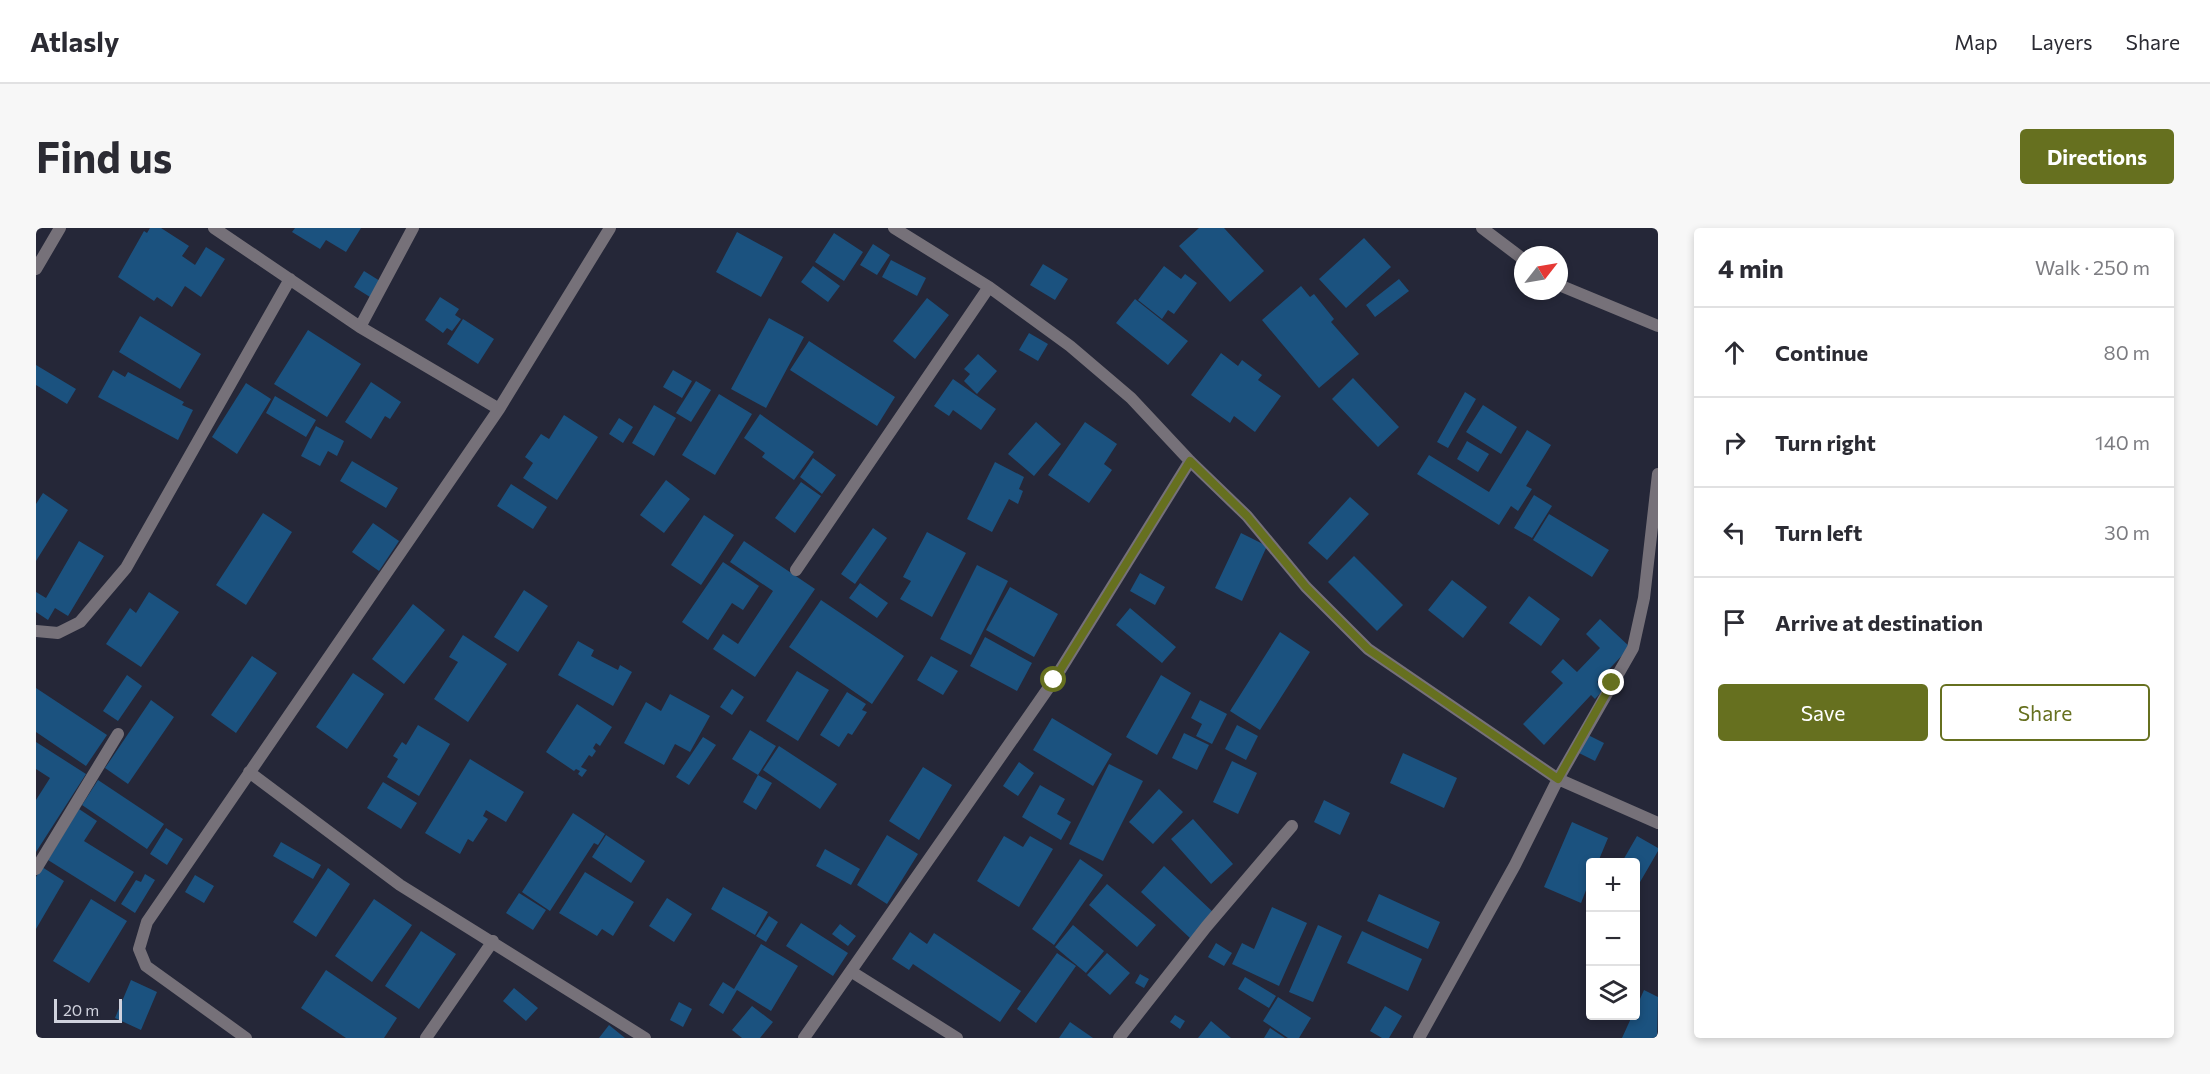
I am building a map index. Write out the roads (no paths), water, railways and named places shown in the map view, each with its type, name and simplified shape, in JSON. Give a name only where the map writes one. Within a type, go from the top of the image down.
[{"type":"street","points":[[36,269],[60,228]]},
{"type":"street","points":[[214,228],[360,327],[499,409]]},
{"type":"street","points":[[360,327],[413,228]]},
{"type":"street","points":[[246,1038],[146,966],[140,949],[147,922],[499,409],[610,228]]},
{"type":"street","points":[[894,228],[989,287],[1070,346],[1131,398],[1190,461],[1247,516],[1306,587],[1368,649],[1558,779],[1658,823]]},
{"type":"street","points":[[1482,228],[1514,252]]},
{"type":"street","points":[[36,631],[58,633],[80,622],[126,568],[290,279]]},
{"type":"street","points":[[796,570],[989,287]]},
{"type":"street","points":[[1568,289],[1658,326]]},
{"type":"street","points":[[804,1038],[1054,680],[1190,461]]},
{"type":"street","points":[[1419,1038],[1515,866],[1558,779],[1633,648],[1644,598],[1658,474]]},
{"type":"street","points":[[36,869],[118,735]]},
{"type":"street","points":[[249,772],[400,885],[645,1038]]},
{"type":"street","points":[[1119,1038],[1206,927],[1292,826]]},
{"type":"street","points":[[426,1038],[493,941]]},
{"type":"street","points":[[852,972],[957,1038]]}]
